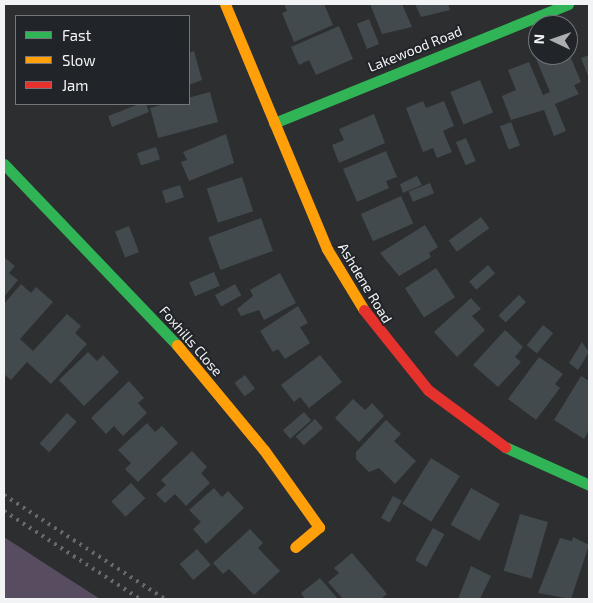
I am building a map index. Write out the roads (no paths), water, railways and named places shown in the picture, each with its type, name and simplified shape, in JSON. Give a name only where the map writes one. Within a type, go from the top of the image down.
[{"type":"street","name":"Ashdene Road","points":[[226,4],[327,249],[390,348],[459,417],[517,455],[589,485]]},
{"type":"street","name":"Lakewood Road","points":[[274,123],[568,4]]},
{"type":"street","name":"Foxhills Close","points":[[4,164],[178,346],[264,450],[319,527],[295,547]]},
{"type":"railway","points":[[4,495],[165,599]]},
{"type":"railway","points":[[4,511],[140,599]]}]
